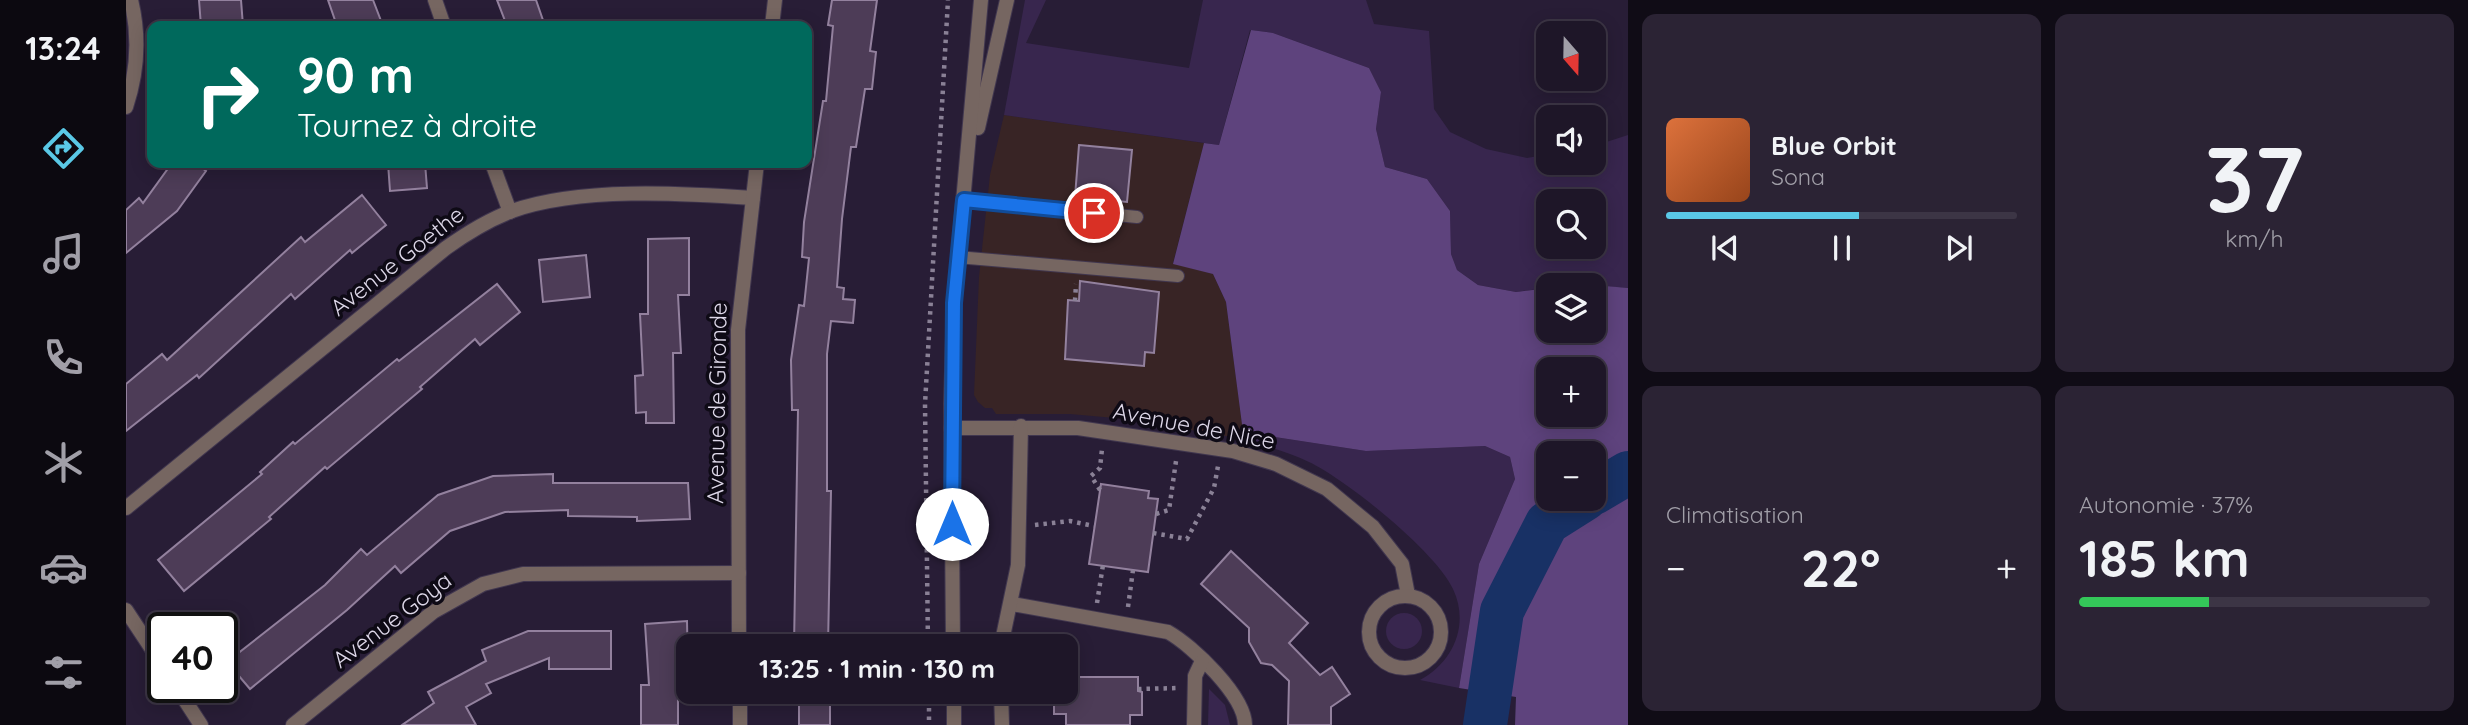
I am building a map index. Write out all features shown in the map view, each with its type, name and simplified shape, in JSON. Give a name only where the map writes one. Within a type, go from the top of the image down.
[{"type":"street","points":[[126,107],[137,63],[131,0]]},
{"type":"street","points":[[435,0],[442,21]]},
{"type":"street","points":[[773,21],[775,0]]},
{"type":"street","points":[[953,634],[951,428],[957,257],[968,167],[981,0]]},
{"type":"street","points":[[968,167],[1007,0]]},
{"type":"street","points":[[494,168],[510,212]]},
{"type":"street","name":"Avenue de Gironde","points":[[739,634],[738,330],[756,168]]},
{"type":"street","name":"Avenue Goethe","points":[[126,508],[446,248],[486,222],[552,200],[574,198],[674,195],[753,198]]},
{"type":"street","points":[[1004,634],[1018,565],[1021,426]]},
{"type":"street","name":"Avenue de Nice","points":[[951,428],[1021,426],[1105,431],[1221,449],[1276,464],[1307,478],[1346,504],[1381,536],[1399,558],[1406,575],[1408,595]]},
{"type":"street","name":"Avenue Goya","points":[[293,725],[433,612],[483,584],[523,574],[546,573],[739,573]]},
{"type":"street","points":[[1408,595],[1432,607],[1438,617],[1441,634],[1436,650],[1428,659],[1418,666],[1401,668],[1378,657],[1370,645],[1368,629],[1371,617],[1383,603],[1408,595]]},
{"type":"street","points":[[1012,604],[1168,632],[1202,661],[1236,696],[1243,709],[1245,725]]},
{"type":"street","points":[[126,610],[147,642]]},
{"type":"street","points":[[1195,725],[1195,676],[1202,661]]},
{"type":"street","points":[[187,703],[201,725]]},
{"type":"street","points":[[740,704],[740,725]]},
{"type":"street","points":[[954,704],[954,725]]},
{"type":"street","points":[[1001,704],[1002,725]]},
{"type":"lane","points":[[964,200],[1137,217]]},
{"type":"lane","points":[[957,257],[1178,276]]},
{"type":"path","points":[[1075,301],[1076,279]]},
{"type":"path","points":[[1100,490],[1091,476],[1100,468],[1105,431]]},
{"type":"path","points":[[1156,514],[1169,510],[1178,442]]},
{"type":"path","points":[[1153,533],[1187,539],[1214,488],[1221,449]]},
{"type":"path","points":[[1020,525],[1056,525],[1070,521],[1094,526]]},
{"type":"path","points":[[1095,619],[1103,565]]},
{"type":"path","points":[[1126,623],[1133,570]]},
{"type":"path","points":[[1138,689],[1194,688]]},
{"type":"path","points":[[929,704],[929,725]]},
{"type":"shaded area","points":[[1025,0],[1046,0],[1026,43],[1189,68],[1203,0],[1366,0],[1374,24],[1429,31],[1434,109],[1450,132],[1486,149],[1527,158],[1536,156],[1536,175],[1606,175],[1606,142],[1628,135],[1628,288],[1606,286],[1606,273],[1536,273],[1536,289],[1516,292],[1478,285],[1457,270],[1451,254],[1450,211],[1427,179],[1385,167],[1376,129],[1381,92],[1369,68],[1273,33],[1250,30],[1219,145],[1004,115]]},
{"type":"shaded area","points":[[1251,30],[1273,33],[1369,68],[1381,92],[1376,129],[1385,167],[1427,179],[1450,211],[1451,254],[1457,270],[1478,285],[1516,292],[1536,290],[1536,343],[1606,343],[1606,286],[1628,288],[1628,725],[1515,725],[1516,697],[1459,688],[1479,564],[1515,479],[1510,457],[1485,446],[1366,451],[1243,432],[1226,302],[1213,274],[1173,264],[1204,143],[1219,145]]},
{"type":"shaded area","points":[[1004,115],[1204,143],[1173,263],[1213,274],[1226,302],[1244,439],[1126,419],[1070,414],[996,414],[992,408],[985,408],[978,402],[974,395],[979,277],[990,175]]},
{"type":"shaded area","points":[[1243,432],[1366,451],[1485,446],[1510,457],[1515,479],[1479,564],[1459,688],[1420,680],[1432,672],[1449,653],[1459,629],[1460,616],[1453,589],[1429,556],[1389,518],[1345,484],[1301,458],[1244,439]]},
{"type":"shaded area","points":[[1404,613],[1417,618],[1422,631],[1417,644],[1404,649],[1391,644],[1386,631],[1391,618]]},
{"type":"shaded area","points":[[1209,689],[1225,705],[1230,725],[1208,725]]},
{"type":"building","points":[[199,0],[241,0],[243,21],[201,21]]},
{"type":"building","points":[[328,0],[373,0],[381,21],[335,21]]},
{"type":"building","points":[[497,0],[536,0],[543,21],[505,21]]},
{"type":"building","points":[[832,0],[877,0],[870,51],[876,52],[872,89],[865,89],[856,147],[851,147],[842,219],[837,287],[844,288],[843,299],[855,300],[853,323],[831,321],[827,354],[827,491],[831,491],[828,634],[794,634],[798,410],[792,410],[791,360],[799,305],[804,306],[809,258],[802,257],[804,222],[823,101],[826,101],[833,26],[828,25]]},
{"type":"building","points":[[1079,145],[1132,150],[1127,202],[1075,197]]},
{"type":"building","points":[[168,168],[202,168],[206,171],[177,211],[126,253],[126,210],[139,198],[143,203]]},
{"type":"building","points":[[388,168],[425,168],[427,188],[390,191]]},
{"type":"building","points":[[362,195],[386,225],[352,253],[350,250],[295,299],[291,294],[199,378],[197,375],[126,431],[126,384],[162,354],[167,360],[301,237],[305,242]]},
{"type":"building","points":[[689,238],[689,295],[678,295],[681,353],[673,353],[674,423],[646,423],[646,412],[636,413],[635,376],[643,375],[640,314],[648,314],[648,239]]},
{"type":"building","points":[[586,255],[590,297],[543,302],[539,260]]},
{"type":"building","points":[[1080,281],[1159,292],[1154,353],[1145,352],[1144,366],[1065,359],[1068,300],[1079,301]]},
{"type":"building","points":[[497,284],[520,312],[480,345],[475,339],[420,387],[422,389],[327,469],[325,467],[269,517],[271,519],[184,591],[158,560],[262,474],[260,472],[293,442],[295,444],[397,359],[399,361]]},
{"type":"building","points":[[553,474],[553,483],[688,483],[690,519],[637,521],[637,517],[568,516],[568,510],[505,512],[450,531],[401,573],[395,566],[347,610],[250,689],[238,675],[238,653],[325,585],[361,549],[367,555],[438,495],[493,476]]},
{"type":"building","points":[[1101,484],[1149,491],[1148,498],[1158,499],[1148,572],[1089,564]]},
{"type":"building","points":[[1231,551],[1308,623],[1289,643],[1320,675],[1332,667],[1350,694],[1331,707],[1331,725],[1288,725],[1289,681],[1272,665],[1261,663],[1249,642],[1249,628],[1201,584]]},
{"type":"building","points":[[687,621],[687,634],[676,634],[678,725],[641,725],[641,685],[649,685],[645,624]]},
{"type":"building","points":[[528,631],[611,631],[611,669],[549,669],[549,658],[486,684],[491,693],[466,707],[476,725],[402,725],[434,703],[428,692],[486,661],[482,650]]},
{"type":"building","points":[[1078,677],[1138,677],[1138,691],[1142,692],[1142,715],[1130,715],[1130,725],[1066,725],[1066,714],[1054,714],[1054,704],[1078,704]]},
{"type":"building","points":[[799,704],[830,704],[830,725],[799,725]]},
{"type":"waterway","points":[[1606,486],[1628,473]]},
{"type":"waterway","points":[[1485,725],[1502,611],[1547,523],[1566,511]]},
{"type":"route","points":[[952,524],[954,303],[964,200],[1094,213]]}]
